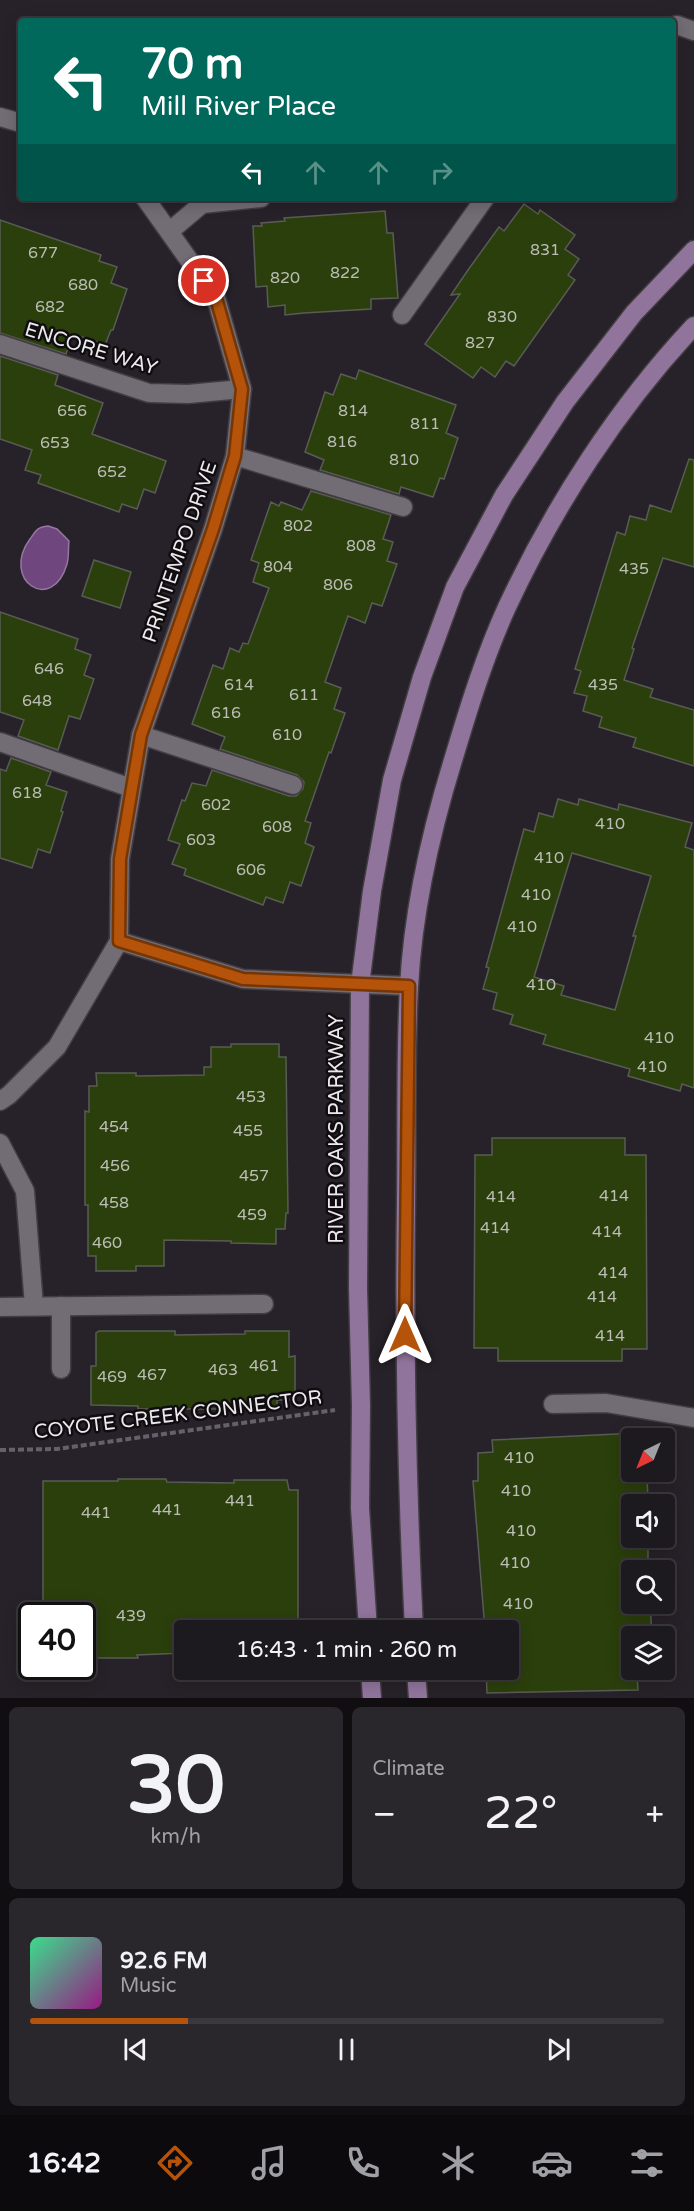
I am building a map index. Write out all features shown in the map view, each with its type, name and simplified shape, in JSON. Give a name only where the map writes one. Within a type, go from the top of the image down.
[{"type":"street","points":[[676,25],[694,31]]},
{"type":"street","points":[[0,117],[18,122]]},
{"type":"street","name":"PRINTEMPO DRIVE","points":[[119,941],[120,859],[141,735],[213,529],[235,456],[242,389],[216,298],[147,201]]},
{"type":"street","points":[[170,231],[202,204],[232,201]]},
{"type":"street","points":[[402,315],[484,201]]},
{"type":"street","name":"RIVER OAKS PARKWAY","points":[[367,1620],[360,1508],[361,1406],[358,1287],[360,985],[372,891],[392,780],[422,677],[455,587],[504,495],[565,402],[634,313],[694,250]]},
{"type":"street","points":[[414,1620],[405,1423],[409,986],[422,886],[440,803],[470,705],[506,609],[553,517],[603,439],[676,345],[694,326]]},
{"type":"street","name":"ENCORE WAY","points":[[0,344],[149,393],[188,394],[242,389]]},
{"type":"street","points":[[235,456],[403,507]]},
{"type":"street","points":[[141,735],[293,785]]},
{"type":"street","points":[[0,742],[131,788]]},
{"type":"street","points":[[0,1101],[9,1095],[57,1047],[119,941],[243,979],[409,986]]},
{"type":"street","points":[[0,1143],[25,1191],[34,1306]]},
{"type":"street","points":[[0,1307],[264,1304]]},
{"type":"street","points":[[61,1369],[62,1306]]},
{"type":"street","points":[[553,1404],[606,1403],[694,1418]]},
{"type":"street","points":[[371,1680],[372,1698]]},
{"type":"street","points":[[417,1680],[418,1698]]},
{"type":"path","name":"COYOTE CREEK CONNECTOR","points":[[0,1450],[57,1449],[361,1406]]},
{"type":"shaded area","points":[[48,526],[57,529],[69,541],[68,559],[60,579],[51,587],[41,589],[32,586],[25,578],[21,567],[22,554],[35,532],[41,527]]},
{"type":"building","points":[[524,204],[538,214],[540,210],[575,235],[565,249],[579,259],[568,275],[575,280],[514,366],[506,361],[495,377],[481,367],[473,378],[425,344],[460,294],[451,295],[468,270],[499,227],[504,231]]},
{"type":"building","points":[[385,211],[387,233],[393,233],[398,298],[371,299],[371,309],[285,315],[285,305],[268,307],[267,286],[256,287],[253,226],[285,221],[284,218]]},
{"type":"building","points":[[0,220],[101,255],[99,261],[117,267],[111,283],[127,289],[113,330],[105,345],[73,334],[66,354],[0,333]]},
{"type":"building","points":[[0,356],[58,375],[55,385],[103,403],[92,434],[166,461],[155,493],[144,489],[137,509],[122,504],[119,512],[38,483],[41,475],[25,470],[32,450],[0,439]]},
{"type":"building","points":[[359,370],[456,405],[446,433],[458,438],[444,479],[440,478],[433,497],[401,487],[399,494],[320,470],[324,460],[305,452],[325,392],[333,395],[341,374],[356,379]]},
{"type":"building","points":[[689,459],[694,460],[694,567],[663,558],[632,648],[634,649],[624,680],[653,689],[650,697],[694,710],[694,766],[633,747],[636,738],[599,727],[602,717],[583,711],[587,696],[574,693],[581,671],[575,669],[617,532],[625,535],[630,516],[646,520],[650,505],[671,512]]},
{"type":"building","points":[[311,491],[391,515],[383,539],[393,542],[387,561],[397,564],[382,606],[372,603],[365,623],[348,616],[325,682],[341,688],[334,709],[345,713],[305,821],[311,823],[305,843],[314,847],[301,886],[290,882],[283,903],[266,897],[263,905],[184,875],[186,869],[172,864],[180,844],[168,840],[182,800],[185,801],[192,783],[206,786],[212,770],[289,796],[296,796],[303,789],[304,782],[297,775],[220,749],[225,737],[192,724],[213,665],[223,669],[230,648],[239,652],[243,643],[248,644],[269,588],[253,582],[259,563],[251,560],[271,502],[279,506],[281,502],[302,510]]},
{"type":"building","points":[[94,560],[131,572],[120,608],[82,596]]},
{"type":"building","points":[[0,612],[78,639],[75,649],[91,655],[84,675],[94,679],[80,719],[69,716],[58,750],[18,736],[24,720],[0,712]]},
{"type":"building","points":[[11,758],[51,772],[46,785],[67,792],[50,853],[38,849],[32,868],[0,858],[0,769],[6,771]]},
{"type":"building","points":[[558,799],[578,805],[579,799],[618,810],[619,804],[692,823],[685,847],[694,850],[694,1088],[682,1084],[680,1091],[628,1076],[630,1069],[543,1044],[546,1035],[510,1024],[513,1015],[493,1009],[497,993],[483,989],[489,968],[486,967],[524,829],[534,832],[539,813],[553,817]],"holes":[[[572,853],[651,876],[633,936],[636,936],[615,1010],[561,995],[564,986],[534,977]]]},
{"type":"building","points":[[231,1044],[279,1044],[279,1057],[286,1057],[288,1213],[286,1213],[285,1229],[276,1229],[276,1244],[164,1240],[164,1266],[136,1266],[136,1271],[96,1271],[96,1256],[88,1256],[88,1205],[85,1205],[85,1111],[89,1112],[89,1086],[97,1086],[96,1073],[136,1073],[136,1076],[204,1075],[204,1067],[211,1067],[211,1047],[231,1047]]},
{"type":"building","points":[[492,1138],[625,1138],[625,1155],[646,1155],[647,1349],[622,1349],[622,1361],[498,1361],[498,1348],[474,1348],[475,1155],[492,1155]]},
{"type":"building","points":[[99,1331],[175,1331],[175,1335],[289,1331],[289,1357],[295,1356],[295,1395],[291,1395],[291,1400],[277,1400],[277,1406],[224,1406],[224,1409],[138,1409],[138,1406],[91,1405],[91,1366],[96,1366],[96,1333]]},
{"type":"building","points":[[621,1434],[621,1482],[647,1482],[648,1494],[621,1494],[621,1548],[648,1548],[648,1560],[621,1560],[621,1614],[651,1614],[651,1626],[621,1626],[621,1680],[637,1680],[638,1690],[487,1693],[486,1680],[519,1680],[519,1620],[484,1620],[473,1481],[478,1481],[478,1453],[493,1452],[492,1440]]},
{"type":"building","points":[[118,1479],[166,1479],[167,1482],[234,1483],[234,1480],[287,1480],[289,1490],[298,1490],[298,1620],[174,1620],[174,1653],[137,1655],[138,1658],[96,1658],[96,1602],[43,1602],[43,1481],[118,1481]]},
{"type":"route","points":[[204,281],[216,298],[242,389],[235,456],[213,529],[141,735],[120,859],[119,941],[243,979],[409,986],[405,1335]]}]
